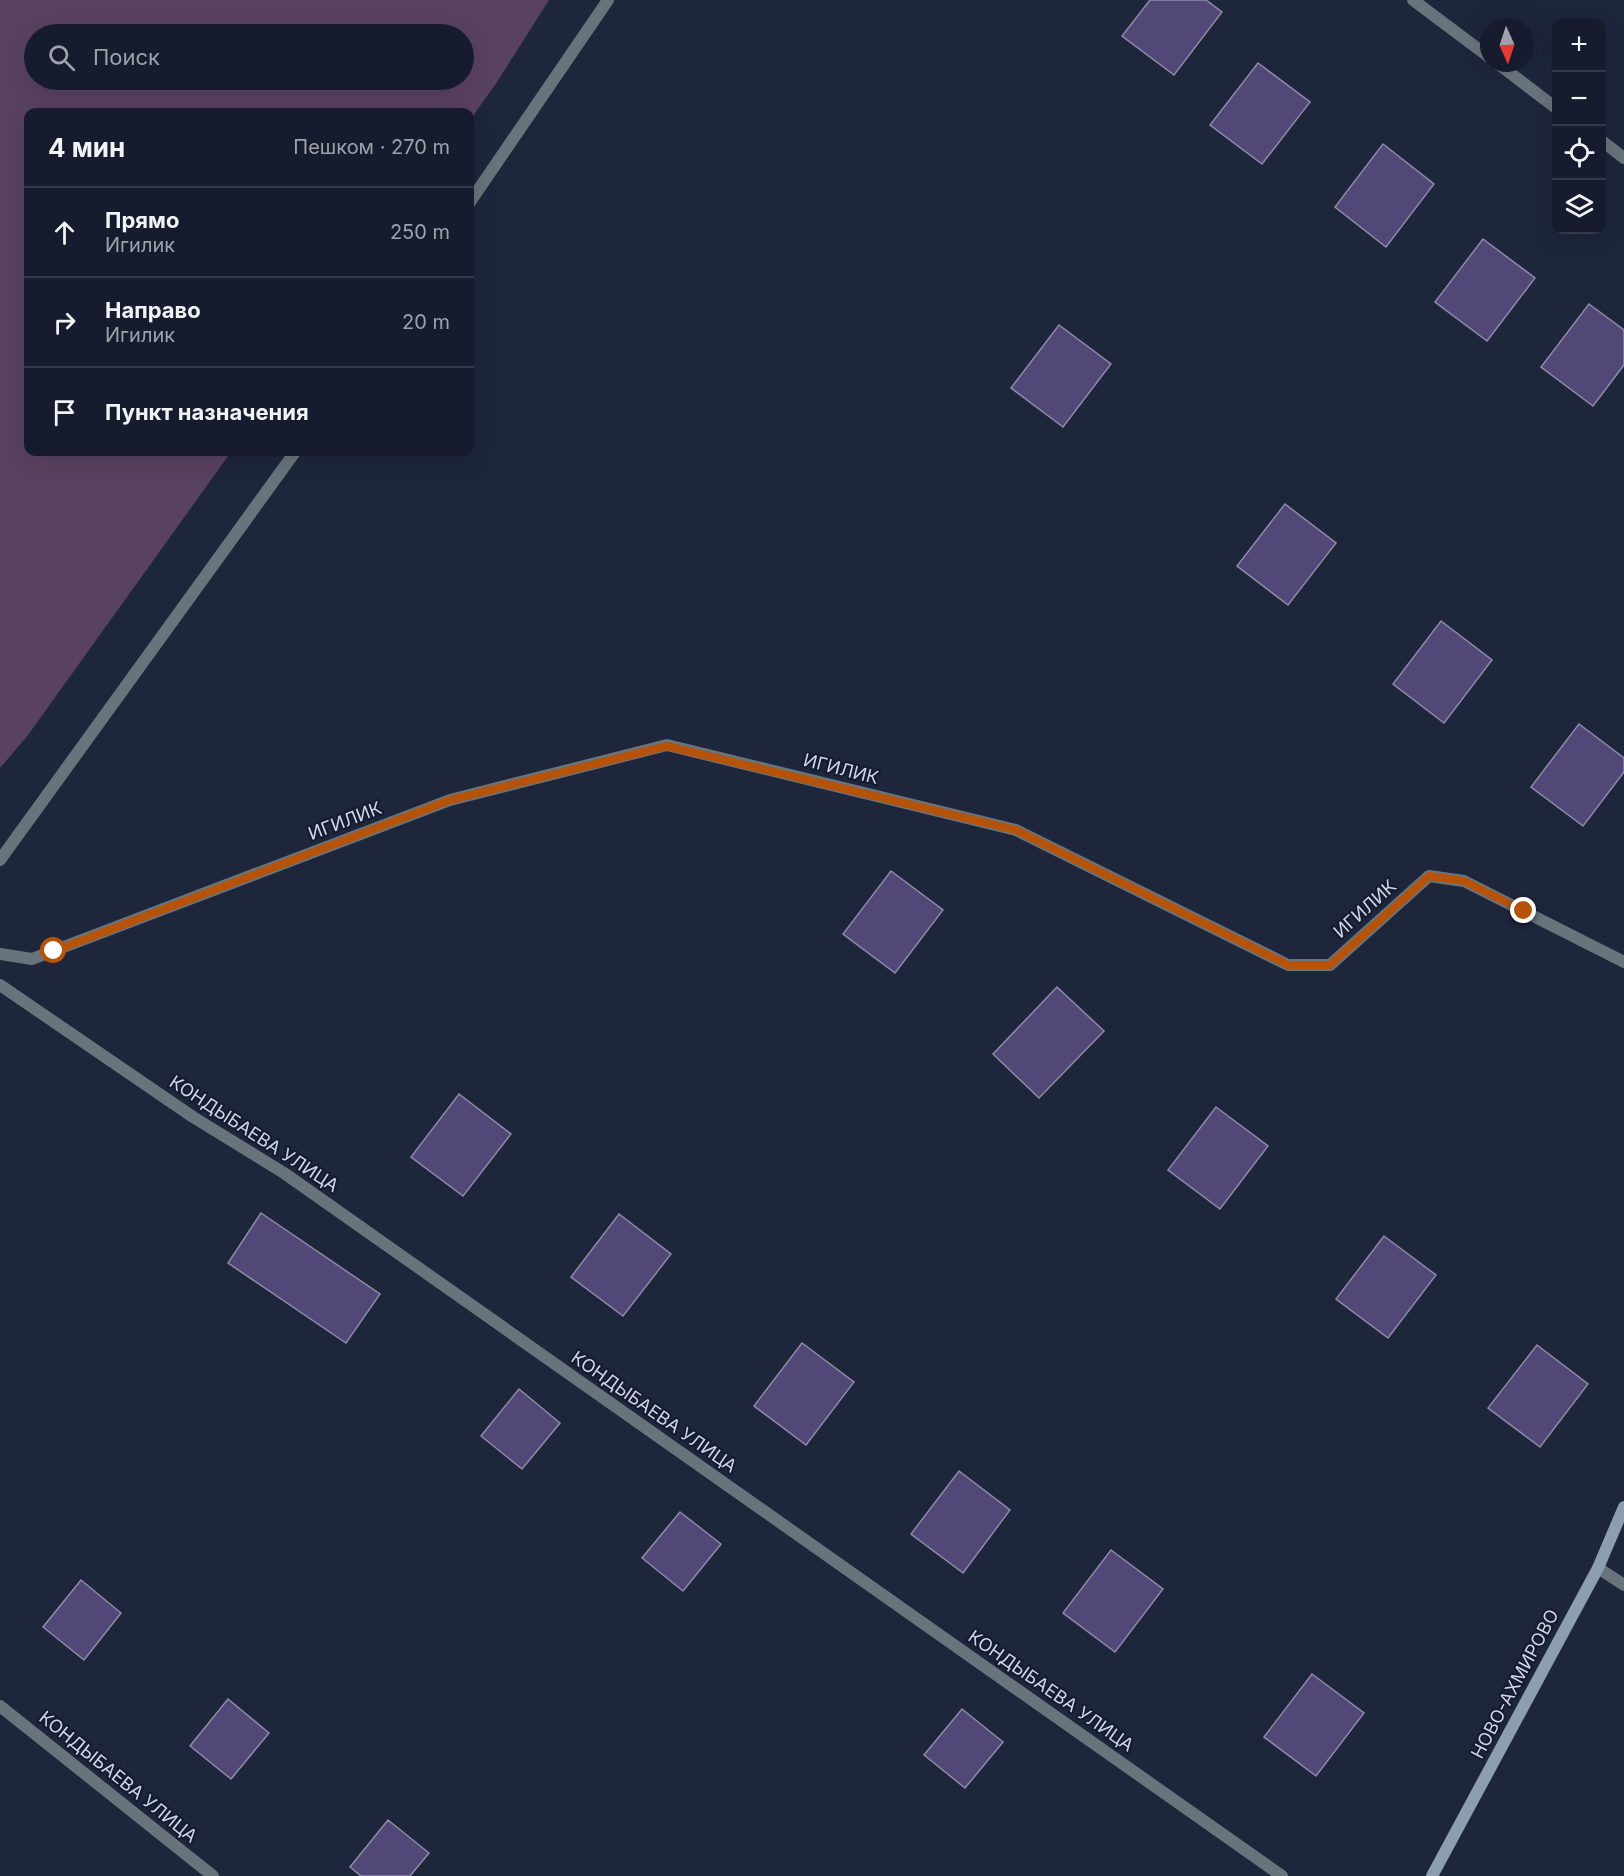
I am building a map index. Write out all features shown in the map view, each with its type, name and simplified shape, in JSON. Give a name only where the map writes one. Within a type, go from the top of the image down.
[{"type":"street","points":[[474,196],[608,0]]},
{"type":"street","points":[[1413,0],[1480,50]]},
{"type":"street","points":[[1509,72],[1552,104]]},
{"type":"street","points":[[1606,144],[1624,158]]},
{"type":"street","points":[[0,860],[292,456]]},
{"type":"street","name":"ИГИЛИК","points":[[0,954],[32,959],[450,800],[667,746],[1016,830],[1288,965],[1330,965],[1429,876],[1464,881],[1624,962]]},
{"type":"street","name":"КОНДЫБАЕВА УЛИЦА","points":[[0,985],[193,1117],[284,1173],[1282,1876]]},
{"type":"street","name":"НОВО-АХМИРОВО","points":[[1432,1876],[1598,1569],[1624,1508]]},
{"type":"street","points":[[1598,1569],[1624,1585]]},
{"type":"street","name":"КОНДЫБАЕВА УЛИЦА","points":[[0,1706],[213,1876]]},
{"type":"shaded area","points":[[0,0],[549,0],[474,114],[474,108],[24,108],[24,456],[228,456],[28,735],[0,768]]},
{"type":"building","points":[[1150,0],[1206,0],[1222,12],[1174,75],[1122,36]]},
{"type":"building","points":[[1258,63],[1310,102],[1262,164],[1210,125]]},
{"type":"building","points":[[1383,144],[1434,184],[1386,247],[1335,207]]},
{"type":"building","points":[[1483,239],[1535,278],[1487,341],[1435,302]]},
{"type":"building","points":[[1589,304],[1624,330],[1624,365],[1593,406],[1541,367]]},
{"type":"building","points":[[1059,325],[1111,364],[1063,427],[1011,388]]},
{"type":"building","points":[[1285,504],[1336,543],[1288,605],[1237,566]]},
{"type":"building","points":[[1441,621],[1492,660],[1444,723],[1393,684]]},
{"type":"building","points":[[1579,724],[1624,758],[1624,772],[1583,826],[1531,787]]},
{"type":"building","points":[[891,871],[943,910],[895,973],[843,934]]},
{"type":"building","points":[[1057,987],[1104,1031],[1039,1098],[993,1054]]},
{"type":"building","points":[[459,1094],[511,1134],[463,1196],[411,1157]]},
{"type":"building","points":[[1216,1107],[1268,1146],[1220,1209],[1168,1170]]},
{"type":"building","points":[[261,1213],[380,1294],[346,1343],[228,1263]]},
{"type":"building","points":[[619,1214],[671,1254],[623,1316],[571,1277]]},
{"type":"building","points":[[1384,1236],[1436,1275],[1388,1338],[1336,1299]]},
{"type":"building","points":[[802,1343],[854,1382],[806,1445],[754,1406]]},
{"type":"building","points":[[1537,1345],[1588,1384],[1540,1447],[1488,1408]]},
{"type":"building","points":[[519,1389],[560,1423],[522,1469],[481,1436]]},
{"type":"building","points":[[959,1471],[1010,1510],[963,1573],[911,1534]]},
{"type":"building","points":[[680,1512],[721,1544],[683,1591],[642,1558]]},
{"type":"building","points":[[1111,1550],[1163,1589],[1115,1652],[1063,1613]]},
{"type":"building","points":[[81,1580],[121,1613],[84,1660],[43,1627]]},
{"type":"building","points":[[1312,1674],[1364,1713],[1316,1776],[1264,1737]]},
{"type":"building","points":[[228,1699],[269,1733],[231,1779],[190,1746]]},
{"type":"building","points":[[962,1709],[1003,1742],[965,1788],[924,1755]]},
{"type":"building","points":[[388,1820],[429,1853],[410,1876],[361,1876],[350,1867]]},
{"type":"route","points":[[54,951],[450,800],[667,746],[1016,830],[1288,965],[1330,965],[1429,876],[1464,881],[1524,911]]}]
